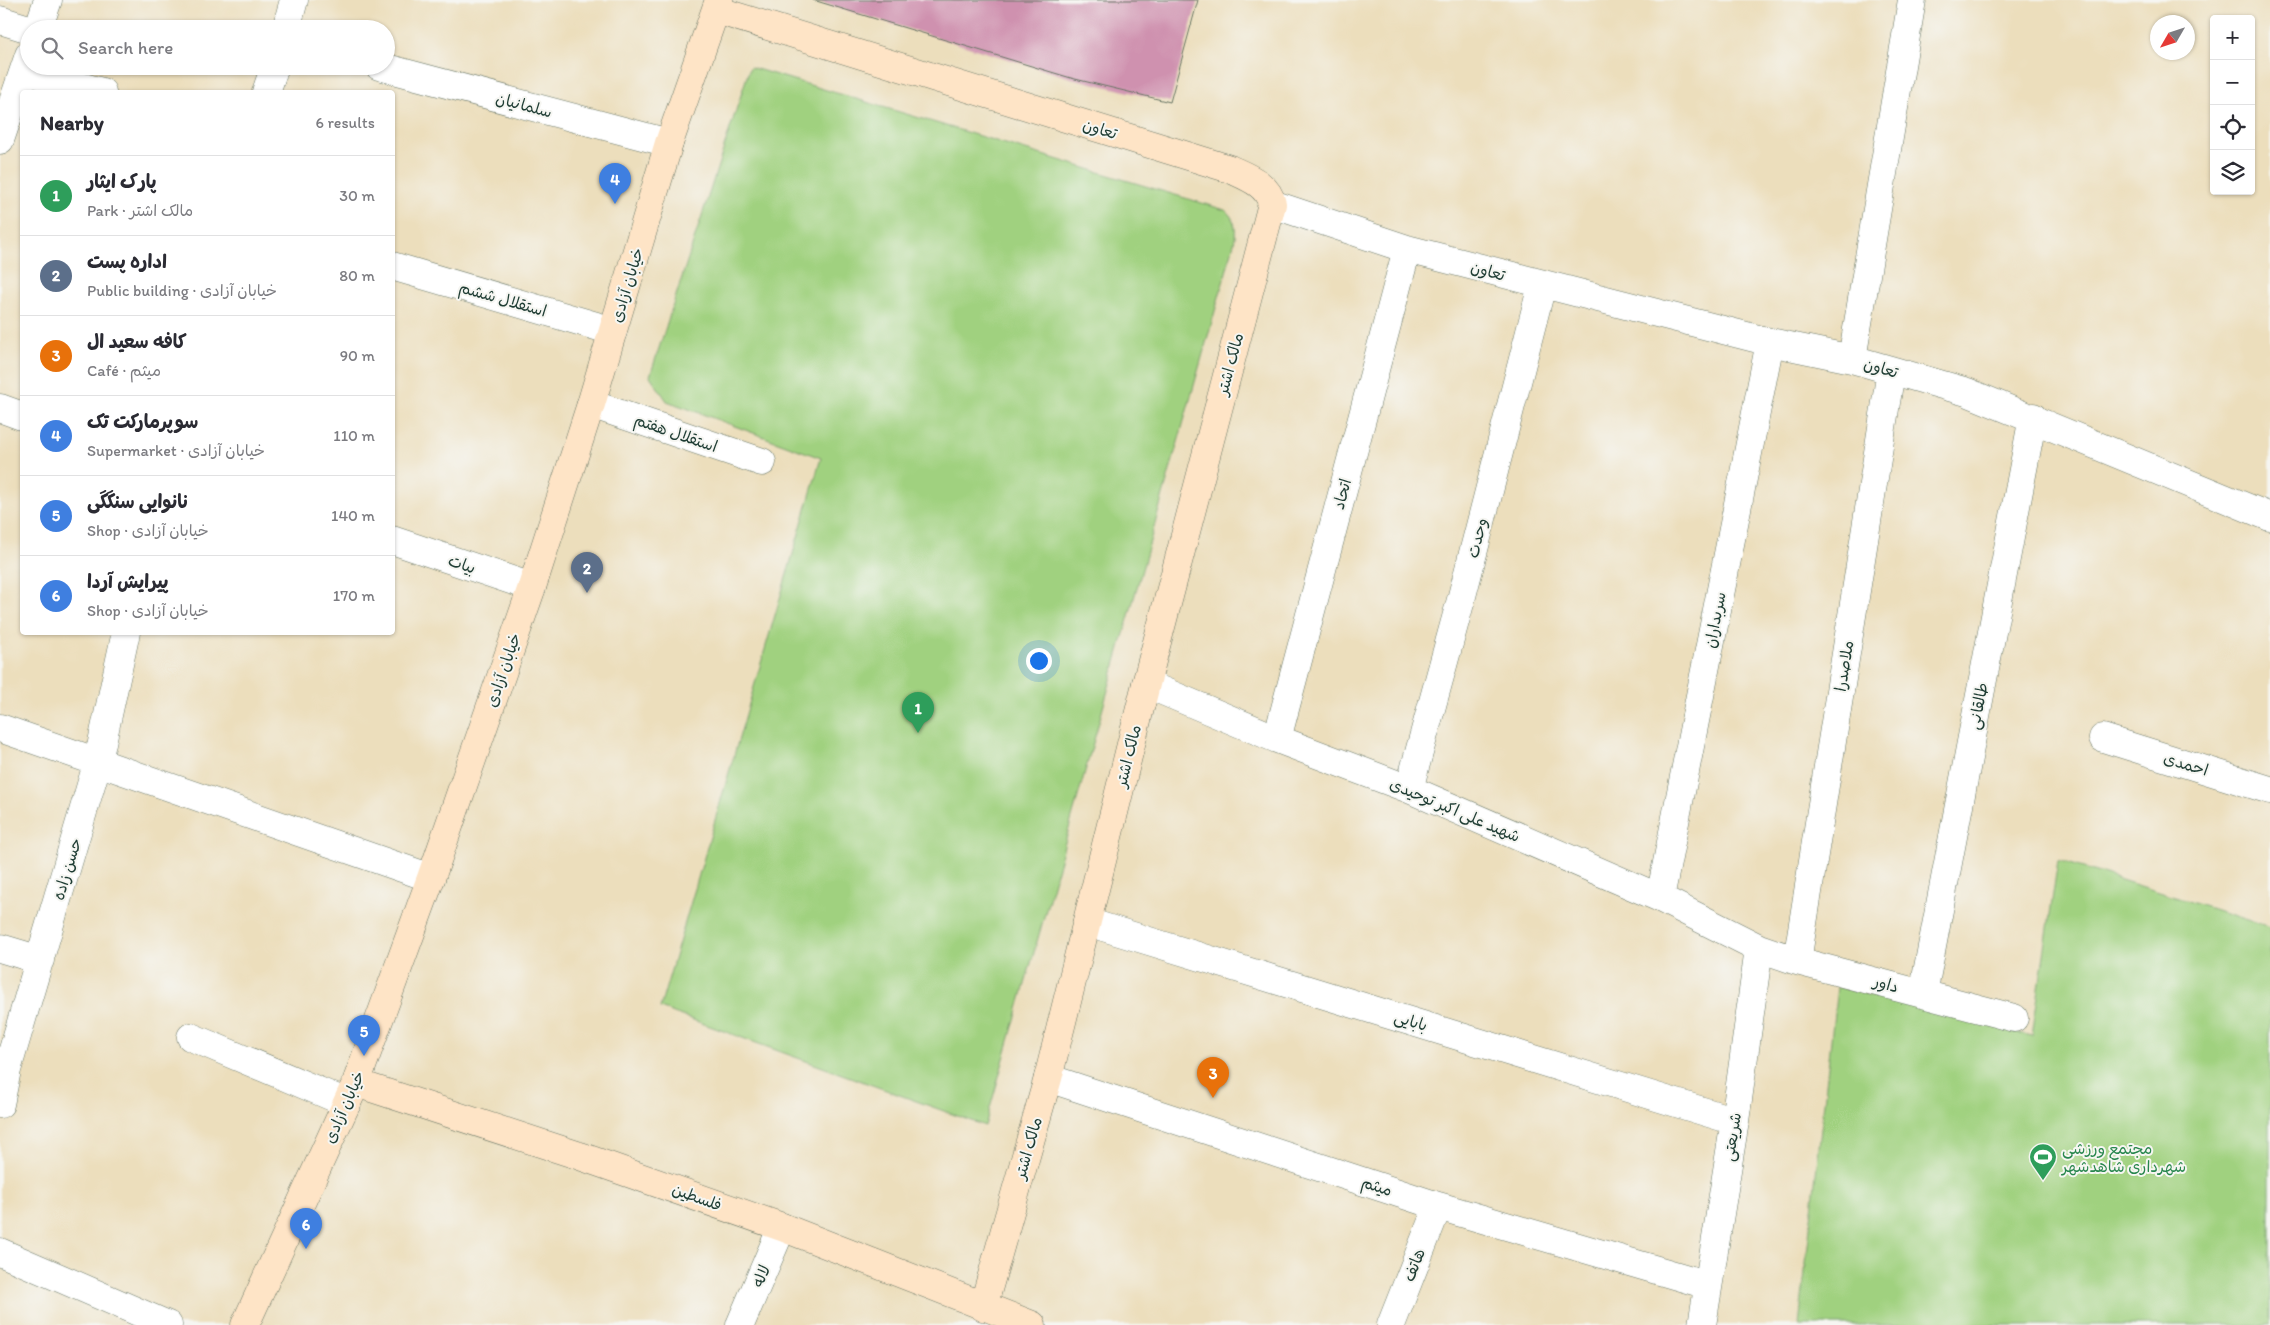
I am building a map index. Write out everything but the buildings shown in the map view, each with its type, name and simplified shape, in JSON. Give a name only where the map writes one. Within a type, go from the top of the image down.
[{"type":"street","points":[[41,20],[48,0]]},
{"type":"street","points":[[288,20],[294,0]]},
{"type":"street","points":[[1852,359],[1912,0]]},
{"type":"street","name":"تعاون","points":[[718,5],[1230,169],[1250,178],[1263,188],[1270,195],[1272,204],[1406,249],[1770,342],[1852,359],[1967,392],[2033,417],[2270,517]]},
{"type":"street","name":"خیابان آزادی","points":[[245,1325],[351,1093],[431,878],[532,587],[591,404],[669,143],[718,5]]},
{"type":"street","points":[[0,20],[20,26]]},
{"type":"street","name":"سلمانیان","points":[[395,70],[669,143]]},
{"type":"street","points":[[0,140],[22,75]]},
{"type":"street","points":[[57,75],[97,90]]},
{"type":"street","points":[[267,90],[272,75]]},
{"type":"street","name":"مالک اشتر","points":[[983,1307],[1048,1078],[1146,684],[1272,204]]},
{"type":"street","name":"اتحاد","points":[[1277,739],[1406,249]]},
{"type":"street","name":"استقلال ششم","points":[[395,267],[612,331]]},
{"type":"street","name":"وحدت","points":[[1409,789],[1462,596],[1542,285]]},
{"type":"street","name":"سربداران","points":[[1660,898],[1770,342]]},
{"type":"street","name":"ملاصدرا","points":[[1797,961],[1891,371]]},
{"type":"street","name":"استقلال هفتم","points":[[591,404],[762,462]]},
{"type":"street","points":[[0,408],[20,415]]},
{"type":"street","name":"طالقانی","points":[[1923,994],[2033,417]]},
{"type":"street","name":"بیات","points":[[395,541],[532,587]]},
{"type":"street","name":"حسن زاده","points":[[0,1104],[7,1070],[98,761],[125,635]]},
{"type":"street","name":"شهید علی اکبر توحیدی","points":[[1146,684],[1277,739],[1409,789],[1660,898],[1759,948]]},
{"type":"street","points":[[0,728],[431,878]]},
{"type":"street","name":"احمدی","points":[[2103,738],[2270,790]]},
{"type":"street","name":"بابایی","points":[[1087,922],[1734,1121]]},
{"type":"street","points":[[0,948],[40,960]]},
{"type":"street","name":"داور","points":[[1759,948],[1797,961],[2014,1018]]},
{"type":"street","name":"شریعتی","points":[[1702,1325],[1759,948]]},
{"type":"street","points":[[190,1036],[351,1093]]},
{"type":"street","name":"میثم","points":[[1048,1078],[1438,1206],[1708,1285]]},
{"type":"street","name":"فلسطین","points":[[351,1093],[580,1156],[782,1227],[1032,1325]]},
{"type":"street","name":"هاتف","points":[[1391,1325],[1438,1206]]},
{"type":"street","name":"لاله","points":[[740,1325],[782,1227]]},
{"type":"street","points":[[0,1252],[168,1325]]},
{"type":"green space","points":[[750,67],[1225,210],[1234,222],[1235,236],[1232,250],[985,1126],[660,1008],[821,458],[667,401],[650,376]]},
{"type":"green space","name":"مجتمع ورزشی شهرداری شاهد‌شهر","points":[[2058,860],[2270,927],[2270,1325],[1799,1325],[1837,987],[2032,1036]]},
{"type":"place","name":"سوپرمارکت تک","points":[[615,204]]},
{"type":"place","name":"اداره پست","points":[[587,593]]},
{"type":"place","name":"پارک ایثار","points":[[918,733]]},
{"type":"place","name":"نانوایی سنگگی","points":[[364,1056]]},
{"type":"place","name":"کافه سعید ال","points":[[1213,1098]]},
{"type":"place","name":"مجتمع ورزشی شهرداری شاهد‌شهر","points":[[2043,1181]]},
{"type":"place","name":"پیرایش آردا","points":[[306,1249]]}]
